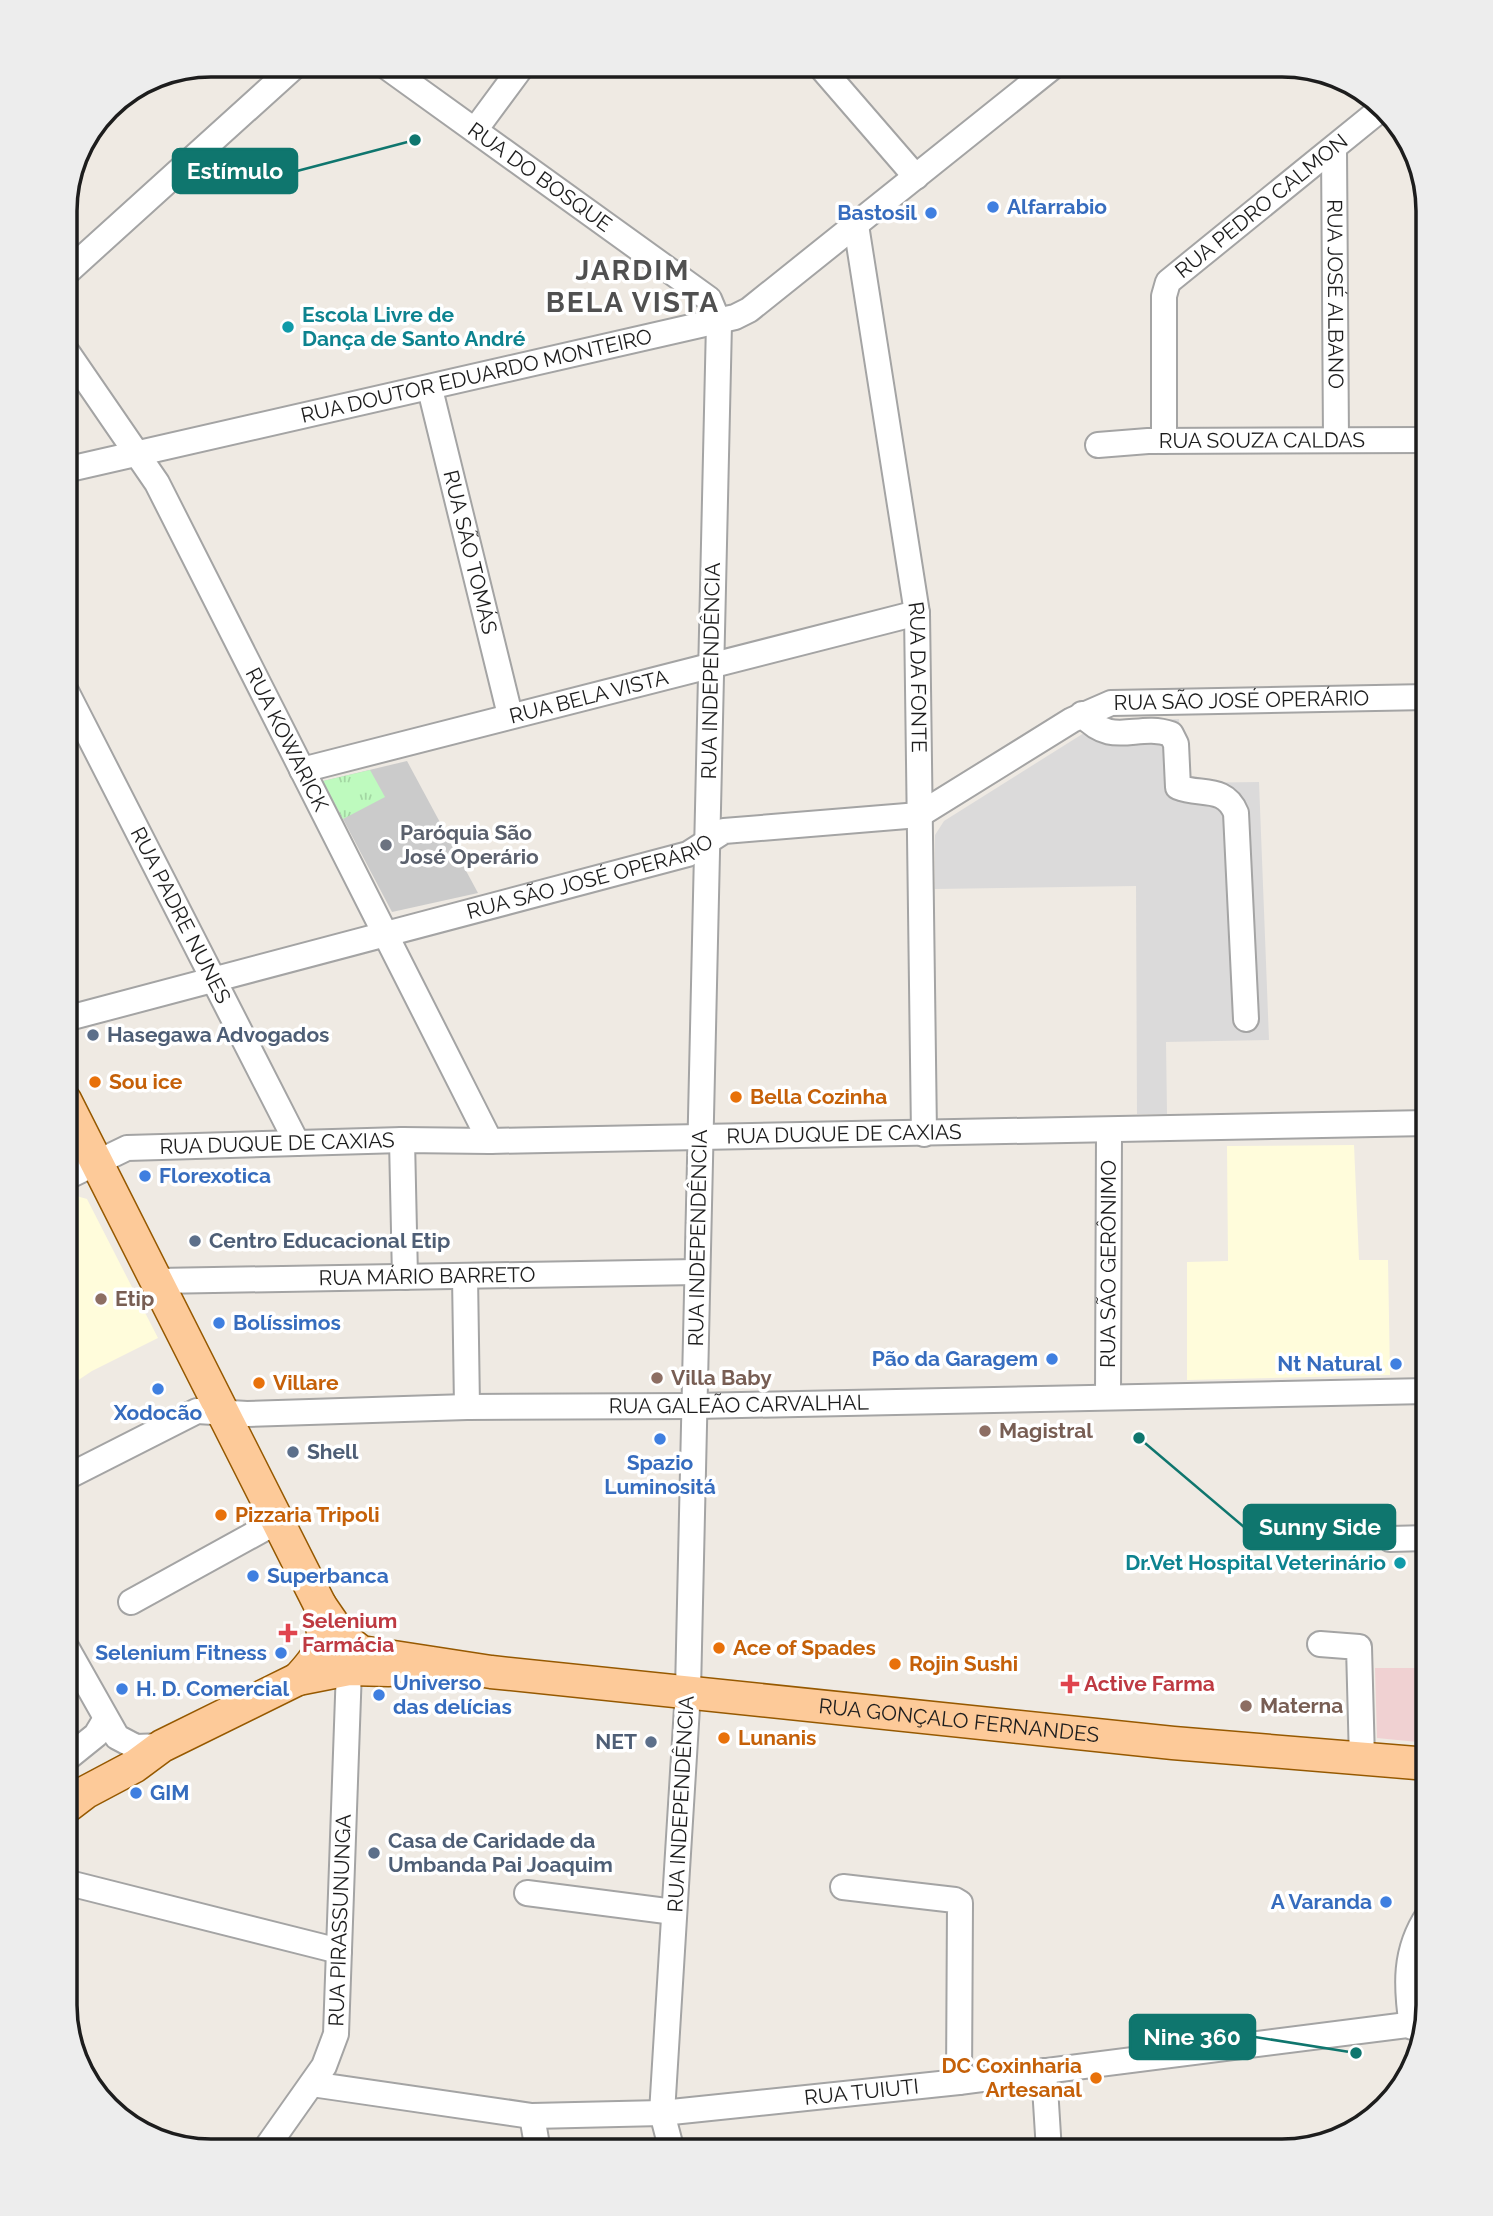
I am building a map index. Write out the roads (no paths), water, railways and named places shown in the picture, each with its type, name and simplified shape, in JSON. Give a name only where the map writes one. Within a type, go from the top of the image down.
[{"type":"main road","points":[[77,1124],[320,1605],[325,1631],[323,1646],[316,1660],[298,1679]]},
{"type":"main road","name":"RUA GONÇALO FERNANDES","points":[[320,1605],[342,1637],[362,1652],[491,1672],[1173,1743],[1416,1763]]},
{"type":"main road","name":"RUA GONÇALO FERNANDES","points":[[77,1799],[147,1759],[162,1746],[298,1679],[349,1669],[491,1672]]},
{"type":"street","points":[[77,263],[283,77]]},
{"type":"street","name":"RUA DO BOSQUE","points":[[401,77],[709,299],[719,323]]},
{"type":"street","points":[[475,130],[514,77]]},
{"type":"street","points":[[829,77],[916,177]]},
{"type":"street","name":"RUA DOUTOR EDUARDO MONTEIRO","points":[[77,468],[719,323],[749,310],[1040,77]]},
{"type":"street","name":"RUA PEDRO CALMON","points":[[1164,441],[1164,296],[1168,282],[1375,114]]},
{"type":"street","name":"RUA JOSÉ ALBANO","points":[[1334,149],[1336,440]]},
{"type":"street","name":"RUA DA FONTE","points":[[856,225],[917,613],[924,1134]]},
{"type":"street","name":"RUA INDEPENDÊNCIA","points":[[669,2139],[662,2113],[688,1691],[719,323]]},
{"type":"street","name":"RUA KOWARICK","points":[[77,366],[139,454],[490,1141]]},
{"type":"street","name":"RUA SÃO TOMÁS","points":[[430,389],[510,715]]},
{"type":"street","name":"RUA SOUZA CALDAS","points":[[1098,445],[1164,441],[1416,440]]},
{"type":"street","name":"RUA BELA VISTA","points":[[302,770],[917,613]]},
{"type":"street","name":"RUA SÃO JOSÉ OPERÁRIO","points":[[77,1016],[688,854],[724,831],[919,816],[1082,714],[1111,703],[1416,697]]},
{"type":"street","name":"RUA PADRE NUNES","points":[[77,713],[297,1143]]},
{"type":"street","points":[[1082,714],[1094,728],[1106,732],[1171,734],[1176,744],[1178,787],[1214,792],[1233,805],[1236,813],[1246,1018]]},
{"type":"street","name":"RUA DUQUE DE CAXIAS","points":[[77,1171],[127,1148],[402,1140],[1109,1132],[1416,1124]]},
{"type":"street","name":"RUA SÃO GERÔNIMO","points":[[1108,1396],[1109,1132]]},
{"type":"street","points":[[402,1140],[405,1277]]},
{"type":"street","name":"RUA MÁRIO BARRETO","points":[[157,1281],[697,1272]]},
{"type":"street","points":[[465,1276],[467,1407]]},
{"type":"street","name":"RUA GALEÃO CARVALHAL","points":[[77,1472],[197,1411],[695,1406],[1416,1391]]},
{"type":"street","points":[[131,1602],[278,1521]]},
{"type":"street","points":[[1390,1539],[1416,1538]]},
{"type":"street","points":[[1320,1644],[1359,1647],[1362,1760]]},
{"type":"street","points":[[77,1668],[117,1737],[141,1747],[162,1746]]},
{"type":"street","name":"RUA PIRASSUNUNGA","points":[[273,2139],[312,2084],[327,2058],[336,2034],[349,1669]]},
{"type":"street","points":[[77,1759],[105,1720]]},
{"type":"street","points":[[77,1751],[88,1742]]},
{"type":"street","points":[[77,1885],[339,1951]]},
{"type":"street","points":[[843,1886],[955,1900],[960,1903],[959,2082]]},
{"type":"street","points":[[527,1893],[674,1912]]},
{"type":"street","points":[[1415,2020],[1406,1991],[1409,1958],[1416,1935]]},
{"type":"street","name":"RUA TUIUTI","points":[[312,2084],[532,2116],[662,2113],[1413,2030]]},
{"type":"street","points":[[1044,2071],[1048,2139]]},
{"type":"street","points":[[532,2116],[536,2139]]},
{"type":"place","name":"Estímulo","points":[[415,140]]},
{"type":"place","name":"Alfarrabio","points":[[993,207]]},
{"type":"place","name":"Bastosil","points":[[931,213]]},
{"type":"place","name":"Escola Livre de Dança de Santo André","points":[[288,327]]},
{"type":"place","name":"Paróquia São José Operário","points":[[386,845]]},
{"type":"place","name":"Hasegawa Advogados","points":[[93,1035]]},
{"type":"place","name":"Sou ice","points":[[95,1082]]},
{"type":"place","name":"Bella Cozinha","points":[[736,1097]]},
{"type":"place","name":"Florexotica","points":[[145,1176]]},
{"type":"place","name":"Centro Educacional Etip","points":[[195,1241]]},
{"type":"place","name":"Etip","points":[[101,1299]]},
{"type":"place","name":"Bolíssimos","points":[[219,1323]]},
{"type":"place","name":"Pão da Garagem","points":[[1052,1359]]},
{"type":"place","name":"Nt Natural","points":[[1396,1364]]},
{"type":"place","name":"Villa Baby","points":[[657,1378]]},
{"type":"place","name":"Villare","points":[[259,1383]]},
{"type":"place","name":"Xodocão","points":[[158,1389]]},
{"type":"place","name":"Magistral","points":[[985,1431]]},
{"type":"place","name":"Sunny Side","points":[[1139,1438]]},
{"type":"place","name":"Spazio Luminositá","points":[[660,1439]]},
{"type":"place","name":"Shell","points":[[293,1452]]},
{"type":"place","name":"Pizzaria Tripoli","points":[[221,1515]]},
{"type":"place","name":"Dr.Vet Hospital Veterinário","points":[[1400,1563]]},
{"type":"place","name":"Superbanca","points":[[253,1576]]},
{"type":"place","name":"Selenium Farmácia","points":[[288,1633]]},
{"type":"place","name":"Ace of Spades","points":[[719,1648]]},
{"type":"place","name":"Selenium Fitness","points":[[281,1653]]},
{"type":"place","name":"Rojin Sushi","points":[[895,1664]]},
{"type":"place","name":"Active Farma","points":[[1070,1684]]},
{"type":"place","name":"H. D. Comercial","points":[[122,1689]]},
{"type":"place","name":"Universo das delícias","points":[[379,1695]]},
{"type":"place","name":"Materna","points":[[1246,1706]]},
{"type":"place","name":"Lunanis","points":[[724,1738]]},
{"type":"place","name":"NET","points":[[651,1742]]},
{"type":"place","name":"GIM","points":[[136,1793]]},
{"type":"place","name":"Casa de Caridade da Umbanda Pai Joaquim","points":[[374,1853]]},
{"type":"place","name":"A Varanda","points":[[1386,1902]]},
{"type":"place","name":"Nine 360","points":[[1356,2053]]},
{"type":"place","name":"DC Coxinharia Artesanal","points":[[1096,2078]]},
{"type":"district","name":"JARDIM BELA VISTA","points":[[633,286]]}]
